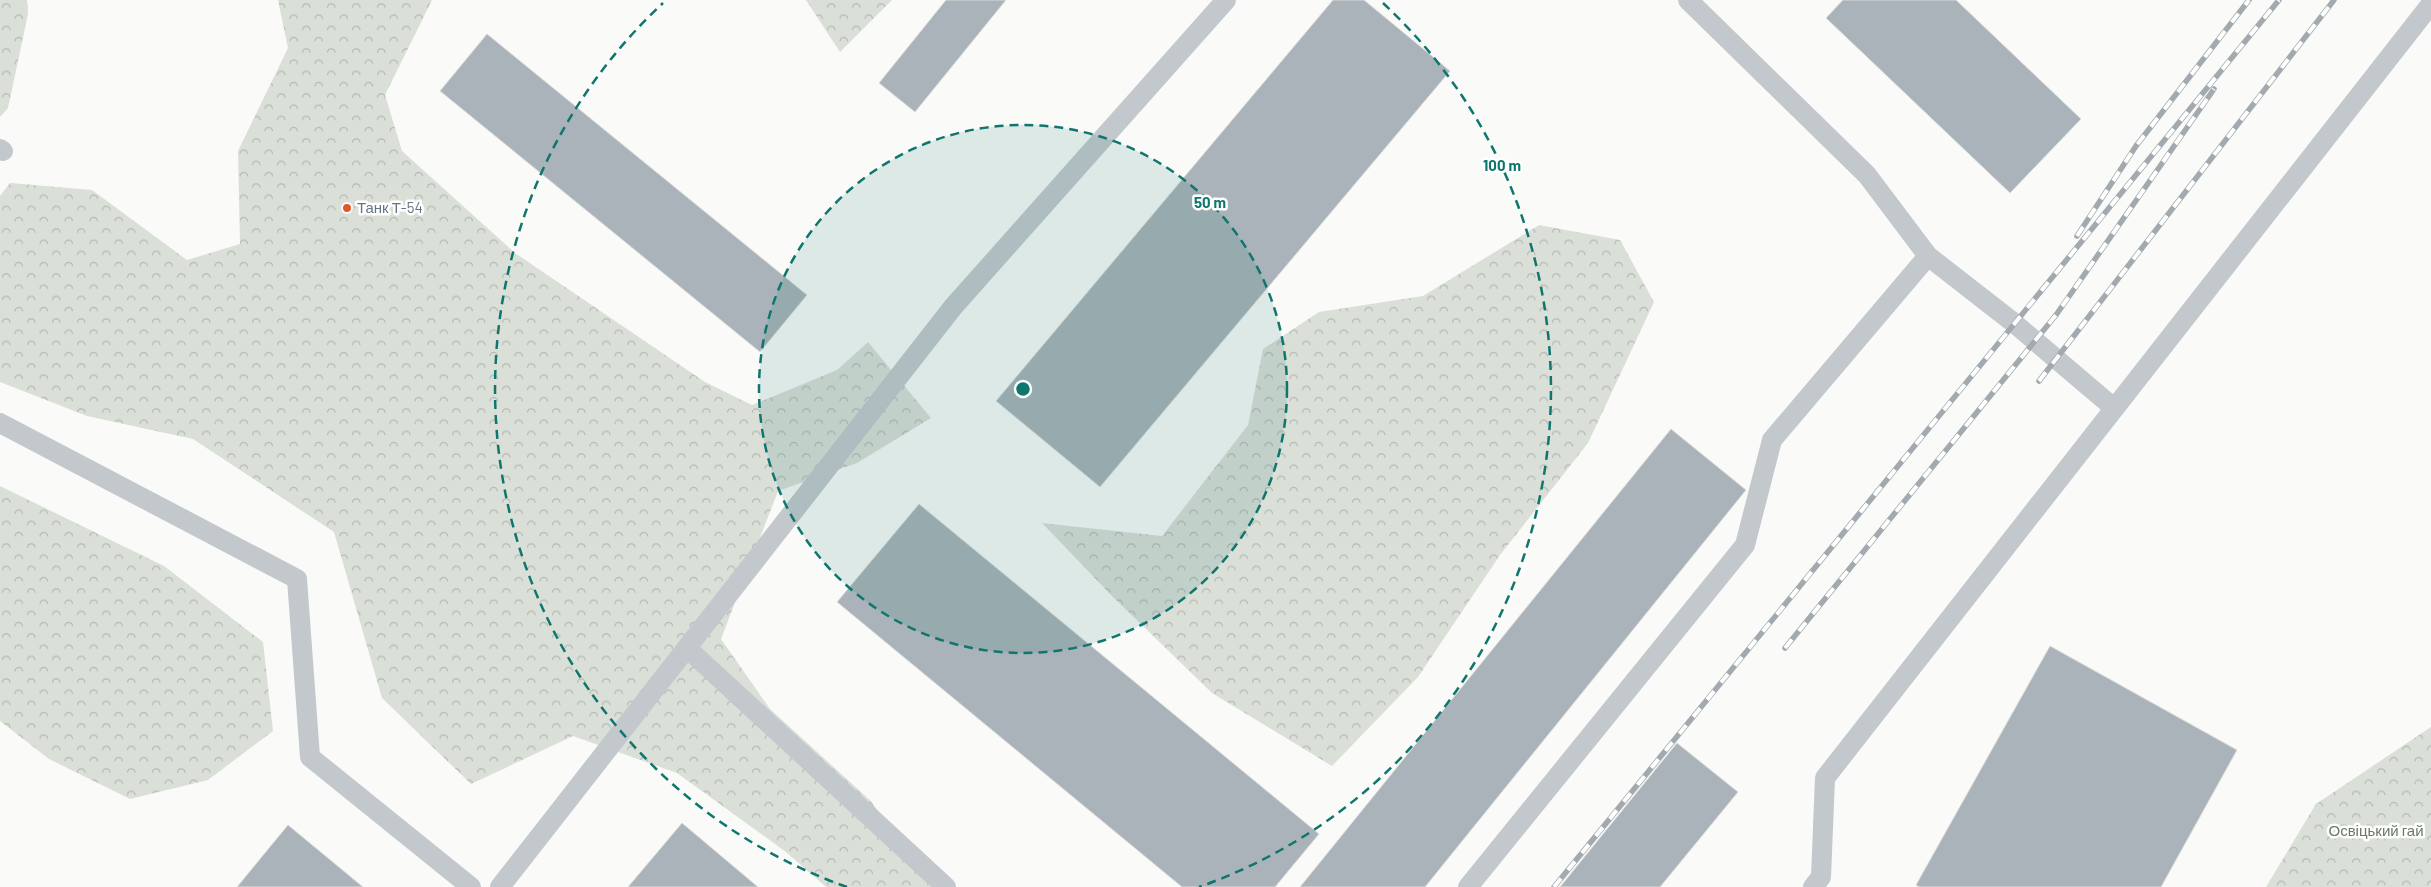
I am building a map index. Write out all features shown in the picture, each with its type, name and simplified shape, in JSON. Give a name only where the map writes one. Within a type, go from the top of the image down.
[{"type":"lane","points":[[500,887],[953,307],[1226,0]]},
{"type":"lane","points":[[1688,0],[1867,176],[1928,256],[2014,323],[2114,408]]},
{"type":"lane","points":[[1813,887],[1821,877],[1825,778],[2431,4]]},
{"type":"lane","points":[[1468,887],[1745,545],[1772,440],[1928,256]]},
{"type":"lane","points":[[0,423],[297,579],[310,757],[471,887]]},
{"type":"lane","points":[[687,648],[946,887]]},
{"type":"green space","points":[[0,0],[27,0],[28,14],[8,108],[0,117]]},
{"type":"green space","points":[[278,0],[432,0],[385,95],[402,151],[515,253],[705,382],[752,405],[837,370],[868,342],[931,418],[857,463],[778,491],[721,639],[770,709],[871,801],[931,887],[826,887],[786,852],[677,773],[573,736],[471,784],[382,698],[334,532],[193,439],[87,416],[0,382],[0,196],[10,183],[92,190],[187,260],[240,244],[238,151],[288,48]]},
{"type":"green space","points":[[806,0],[892,0],[840,52]]},
{"type":"green space","points":[[1539,225],[1620,240],[1654,302],[1588,443],[1500,555],[1418,677],[1332,766],[1212,693],[1113,597],[1042,523],[1162,536],[1248,425],[1263,349],[1319,312],[1423,296]]},
{"type":"green space","points":[[0,486],[164,566],[263,642],[273,731],[208,780],[130,799],[49,759],[0,721]]},
{"type":"green space","name":"Освіцький гай","points":[[2431,727],[2431,887],[2266,887],[2316,804]]},
{"type":"building","points":[[946,0],[1006,0],[915,112],[879,83]]},
{"type":"building","points":[[1333,0],[1364,0],[1450,71],[1100,487],[996,401]]},
{"type":"building","points":[[1843,0],[1956,0],[2081,119],[2010,193],[1826,18]]},
{"type":"building","points":[[487,34],[807,295],[760,352],[440,91]]},
{"type":"building","points":[[1671,429],[1746,490],[1425,887],[1300,887]]},
{"type":"building","points":[[919,504],[1319,834],[1275,887],[1182,887],[837,602]]},
{"type":"building","points":[[2050,646],[2237,750],[2161,887],[1919,887],[1916,885]]},
{"type":"building","points":[[1677,743],[1738,792],[1660,887],[1560,887]]},
{"type":"building","points":[[682,823],[758,887],[628,887]]},
{"type":"building","points":[[288,825],[363,887],[237,887]]},
{"type":"railway","points":[[2077,236],[2136,146],[2249,0]]},
{"type":"railway","points":[[1554,887],[2279,0]]},
{"type":"railway","points":[[2039,381],[2334,0]]},
{"type":"railway","points":[[1785,648],[2056,315],[2214,89]]},
{"type":"place","name":"Танк Т-54","points":[[347,208]]}]
